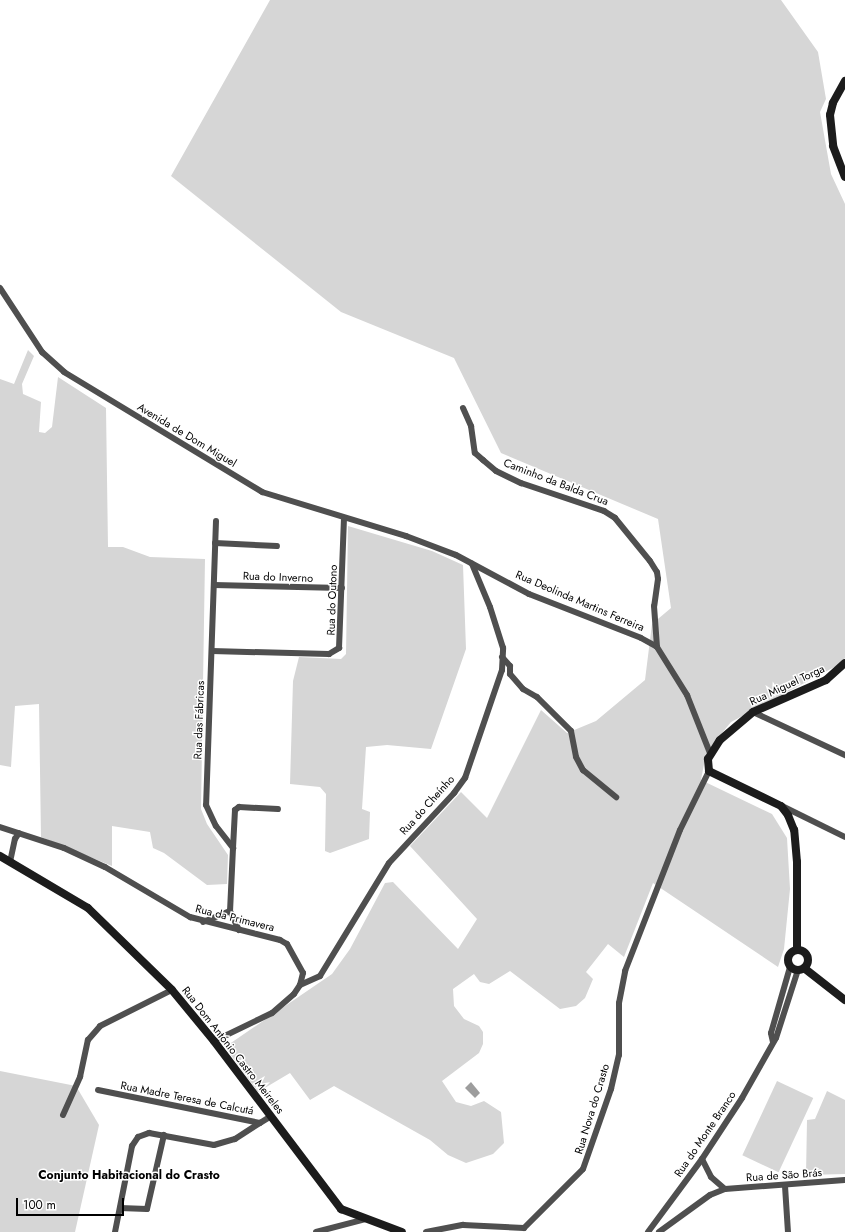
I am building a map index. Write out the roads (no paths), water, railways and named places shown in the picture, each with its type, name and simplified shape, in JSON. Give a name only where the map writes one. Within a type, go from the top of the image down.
[{"type":"street","points":[[845,81],[833,103],[830,115],[833,146],[845,177]]},
{"type":"street","name":"Avenida de Dom Miguel","points":[[0,288],[42,352],[64,372],[262,492],[344,519],[406,536]]},
{"type":"street","name":"Caminho da Balda Crua","points":[[463,408],[471,426],[475,453],[496,471],[521,483],[604,511],[615,518],[633,538],[657,572],[654,621],[657,647],[687,695],[710,753],[709,771]]},
{"type":"street","name":"Rua do Outono","points":[[212,651],[329,654],[334,652],[341,640],[344,519]]},
{"type":"street","name":"Rua das Fábricas","points":[[216,521],[206,805],[216,826],[233,848]]},
{"type":"street","name":"Rua Deolinda Martins Ferreira","points":[[406,536],[472,564],[529,594],[636,636],[657,647]]},
{"type":"street","points":[[215,543],[278,546]]},
{"type":"street","name":"Rua do Cheínho","points":[[300,985],[320,976],[389,863],[454,794],[465,778],[502,670],[503,648],[490,607],[472,564]]},
{"type":"street","name":"Rua do Inverno","points":[[214,585],[342,588]]},
{"type":"street","points":[[502,657],[510,666],[510,674],[523,689],[537,697],[571,731],[576,757],[583,770],[616,797]]},
{"type":"street","name":"Rua Miguel Torga","points":[[710,753],[731,730],[753,712],[812,688],[843,668]]},
{"type":"street","points":[[753,712],[845,755]]},
{"type":"street","points":[[709,771],[845,837]]},
{"type":"street","name":"Rua Nova do Crasto","points":[[426,1232],[463,1225],[522,1230],[547,1207],[583,1169],[611,1089],[619,1055],[619,1003],[625,971],[680,830],[709,771]]},
{"type":"street","points":[[781,806],[788,815],[794,830],[797,862],[797,950]]},
{"type":"street","points":[[239,930],[230,911],[235,810],[239,807],[278,809]]},
{"type":"street","name":"Rua da Primavera","points":[[0,826],[64,848],[105,867],[174,909],[202,922],[280,940],[287,944],[303,973],[300,985]]},
{"type":"street","points":[[10,862],[15,839],[19,833]]},
{"type":"street","name":"Rua Dom António Castro Meireles","points":[[0,856],[88,908],[172,990],[214,1041],[341,1209],[402,1232]]},
{"type":"street","points":[[202,922],[230,911]]},
{"type":"street","points":[[797,968],[807,956],[797,950],[791,952],[788,958],[797,968],[845,1000]]},
{"type":"street","name":"Rua do Monte Branco","points":[[648,1232],[702,1159],[742,1098],[773,1042],[771,1033],[797,968]]},
{"type":"street","points":[[214,1041],[272,1013],[300,985]]},
{"type":"street","points":[[63,1115],[80,1077],[88,1040],[100,1026],[172,990]]},
{"type":"street","name":"Rua Madre Teresa de Calcutá","points":[[98,1090],[260,1123],[271,1116]]},
{"type":"street","points":[[115,1232],[134,1142],[142,1134],[149,1133],[164,1135],[214,1145],[235,1140],[260,1123]]},
{"type":"street","points":[[120,1208],[148,1209],[164,1135]]},
{"type":"street","points":[[702,1159],[710,1178],[725,1188]]},
{"type":"street","name":"Rua de São Brás","points":[[659,1232],[710,1195],[725,1188],[785,1186],[845,1180]]},
{"type":"street","points":[[785,1186],[788,1232]]},
{"type":"street","points":[[316,1232],[366,1219]]},
{"type":"district","name":"Conjunto Habitacional do Crasto","points":[[129,1176]]}]
